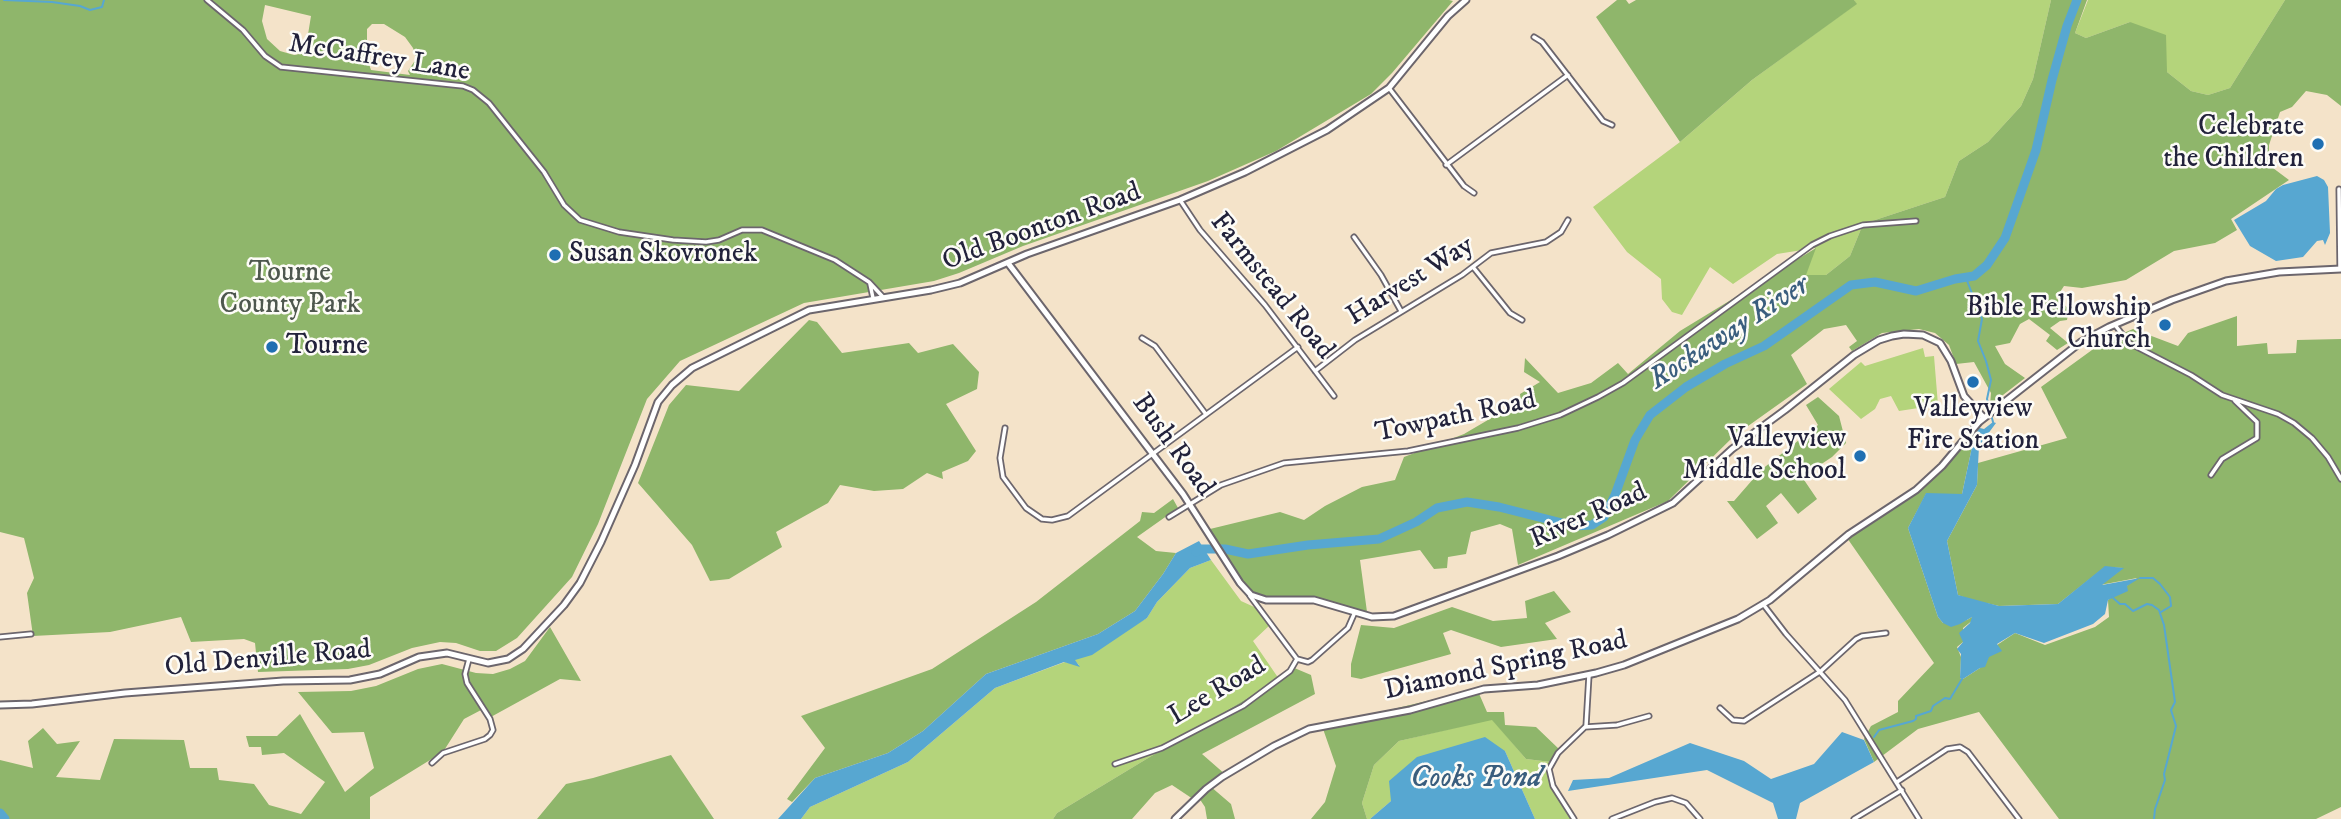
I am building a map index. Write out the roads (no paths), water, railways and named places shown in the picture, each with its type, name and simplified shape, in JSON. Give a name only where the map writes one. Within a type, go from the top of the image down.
[{"type":"street","name":"McCaffrey Lane","points":[[207,0],[243,30],[270,61],[281,66],[463,86],[473,90],[489,103],[544,172],[564,205],[586,222],[619,232],[706,242],[719,240],[742,230],[762,230],[835,260],[869,282],[883,297]]},
{"type":"street","name":"Old Boonton Road","points":[[635,464],[658,402],[686,373],[809,310],[947,286],[1027,254],[1180,200],[1245,172],[1339,123],[1389,88],[1448,16],[1466,0]]},
{"type":"street","points":[[1534,37],[1542,42],[1603,121],[1612,125]]},
{"type":"street","points":[[1446,165],[1568,75]]},
{"type":"street","points":[[1389,88],[1446,165],[1464,186],[1474,193]]},
{"type":"street","points":[[2339,189],[2340,269]]},
{"type":"street","name":"Farmstead Road","points":[[1180,200],[1200,230],[1251,287],[1334,396]]},
{"type":"street","name":"Harvest Way","points":[[1315,371],[1355,340],[1462,275],[1491,253],[1546,242],[1562,232],[1568,220]]},
{"type":"street","name":"Towpath Road","points":[[1169,517],[1235,479],[1284,463],[1408,451],[1464,441],[1545,421],[1623,383],[1800,252],[1821,240],[1863,225],[1916,222]]},
{"type":"street","points":[[1354,237],[1381,275],[1401,311]]},
{"type":"street","name":"Bush Road","points":[[1008,262],[1153,453],[1190,504],[1246,591],[1297,659]]},
{"type":"street","points":[[1473,267],[1510,313],[1522,320]]},
{"type":"street","name":"Diamond Spring Road","points":[[1175,819],[1206,789],[1222,778],[1274,746],[1309,729],[1410,710],[1484,689],[1538,684],[1588,675],[1645,657],[1738,619],[1763,604],[1835,544],[1916,491],[1986,416],[2074,346],[2114,324],[2199,289],[2226,281],[2279,272],[2340,269]]},
{"type":"street","points":[[869,282],[873,298]]},
{"type":"street","points":[[2114,324],[2129,343],[2235,401],[2257,422],[2257,438],[2222,460],[2211,475]]},
{"type":"street","name":"River Road","points":[[1246,591],[1255,598],[1314,600],[1372,617],[1387,618],[1558,556],[1659,511],[1682,496],[1731,449],[1866,346],[1904,334],[1930,337],[1940,344],[1951,361],[1964,396],[1986,416]]},
{"type":"street","points":[[1142,338],[1155,346],[1205,413]]},
{"type":"street","points":[[1005,428],[1000,458],[1003,477],[1026,508],[1042,519],[1052,520],[1068,516],[1298,347]]},
{"type":"street","points":[[2235,401],[2278,414],[2294,423],[2312,438],[2328,457],[2341,479]]},
{"type":"street","name":"Old Denville Road","points":[[0,705],[283,681],[350,680],[380,674],[419,657],[447,653],[488,663],[508,659],[523,649],[564,605],[589,568],[635,464]]},
{"type":"street","points":[[1763,604],[1845,700],[1919,819]]},
{"type":"street","name":"Lee Road","points":[[1115,764],[1162,748],[1243,706],[1290,671],[1297,659],[1308,662],[1312,660],[1348,628],[1355,612]]},
{"type":"street","points":[[1720,708],[1733,720],[1744,721],[1821,671],[1856,639],[1886,633]]},
{"type":"street","points":[[0,637],[31,634]]},
{"type":"street","points":[[432,763],[443,753],[485,739],[493,730],[490,719],[467,683],[465,674],[469,659]]},
{"type":"street","points":[[1574,819],[1553,786],[1549,769],[1558,753],[1585,727],[1588,719],[1588,675]]},
{"type":"street","points":[[1585,727],[1617,725],[1649,716]]},
{"type":"street","points":[[1896,782],[1947,749],[1960,747],[1968,752],[2019,819]]},
{"type":"street","points":[[1854,819],[1902,790]]},
{"type":"street","points":[[1612,819],[1672,798],[1686,803],[1700,819]]},
{"type":"water","points":[[2317,176],[2324,180],[2328,187],[2330,233],[2325,245],[2323,240],[2317,241],[2303,257],[2276,261],[2250,246],[2234,220],[2266,201],[2283,185]]},
{"type":"water","points":[[1993,422],[1996,423],[1979,446],[1977,485],[1947,541],[1958,595],[1999,606],[2058,604],[2105,566],[2124,568],[2102,585],[2140,578],[2127,586],[2128,591],[2108,600],[2105,614],[2093,624],[2044,643],[2015,633],[1997,644],[2002,651],[1989,657],[1985,667],[1963,679],[1960,678],[1961,654],[1957,649],[1963,642],[1959,633],[1970,623],[1972,617],[1951,627],[1938,617],[1908,528],[1926,493],[1962,494],[1975,433]]},
{"type":"water","points":[[1199,541],[1211,560],[1190,568],[1157,602],[1147,618],[1092,655],[1075,660],[1080,667],[1064,662],[995,688],[908,762],[810,807],[801,819],[778,819],[815,778],[888,753],[923,731],[986,674],[1098,634],[1135,611],[1176,553]]},
{"type":"water","points":[[1842,732],[1864,740],[1874,762],[1800,803],[1796,819],[1778,819],[1773,803],[1707,770],[1568,791],[1573,780],[1609,778],[1690,743],[1744,761],[1771,779],[1814,764]]},
{"type":"water","name":"Cooks Pond","points":[[1485,737],[1505,751],[1535,819],[1370,819],[1391,801],[1389,781],[1417,757]]},
{"type":"waterway","points":[[4,0],[52,2],[90,10],[102,7],[104,0]]},
{"type":"waterway","name":"Rockaway River","points":[[1196,552],[1201,549],[1225,549],[1248,554],[1308,545],[1379,539],[1416,522],[1437,508],[1467,502],[1499,507],[1574,526],[1592,525],[1604,517],[1635,440],[1650,415],[1686,387],[1725,364],[1764,346],[1851,285],[1875,282],[1916,291],[1974,276],[1987,265],[2005,238],[2036,150],[2052,80],[2077,0]]},
{"type":"waterway","points":[[1966,278],[1982,319],[1978,341],[1991,380],[1987,399],[1993,422]]},
{"type":"waterway","points":[[2140,578],[2153,578],[2170,597],[2171,606],[2161,612]]},
{"type":"waterway","points":[[2112,597],[2133,611],[2147,604],[2152,605],[2159,610],[2164,625],[2175,702],[2171,710],[2176,726],[2154,819]]},
{"type":"waterway","points":[[1874,737],[1879,730],[1913,721],[1916,716],[1931,711],[1933,706],[1945,698],[1950,699],[1962,679]]},
{"type":"waterway","name":"Rockaway River","points":[[0,813],[5,819]]},
{"type":"place","name":"Celebrate the Children","points":[[2318,144]]},
{"type":"place","name":"Susan Skovronek","points":[[555,255]]},
{"type":"place","name":"Bible Fellowship Church","points":[[2165,325]]},
{"type":"place","name":"Tourne","points":[[272,347]]},
{"type":"place","name":"Valleyview Fire Station","points":[[1973,382]]},
{"type":"place","name":"Valleyview Middle School","points":[[1860,456]]},
{"type":"park label","name":"Tourne County Park","points":[[290,290]]}]
